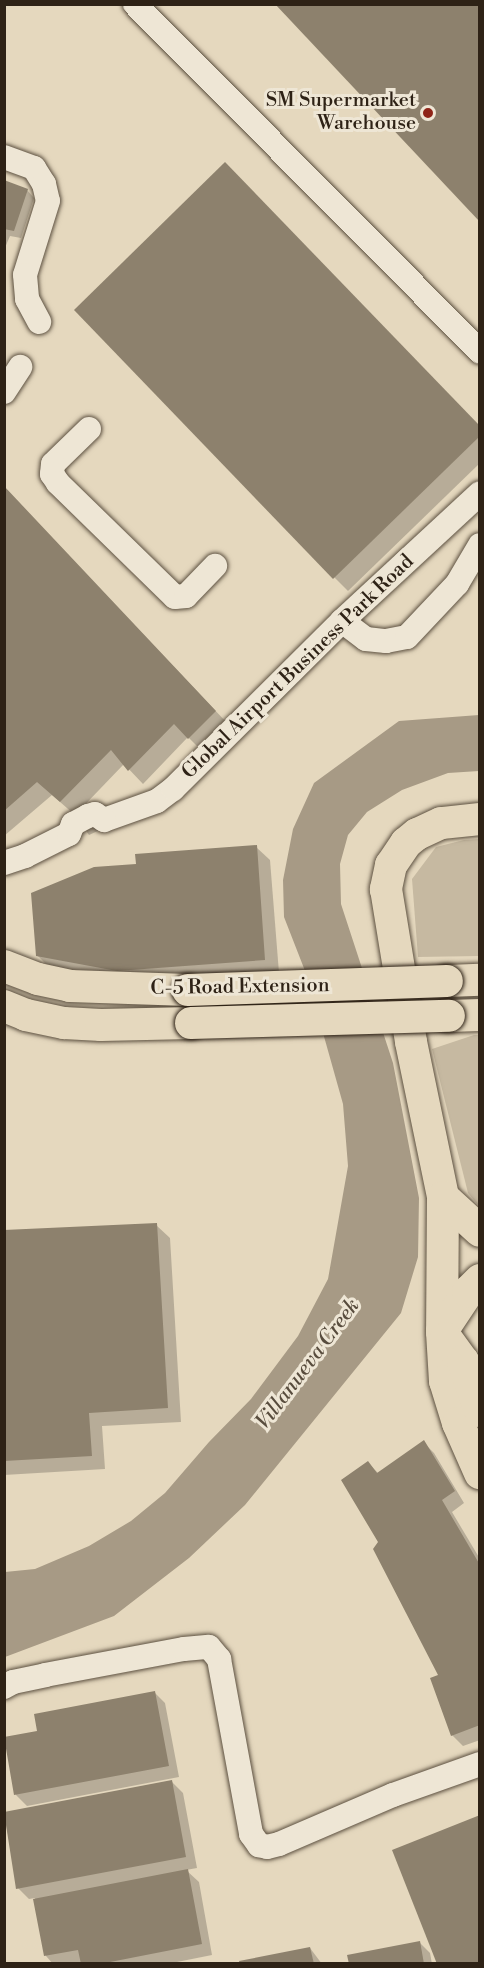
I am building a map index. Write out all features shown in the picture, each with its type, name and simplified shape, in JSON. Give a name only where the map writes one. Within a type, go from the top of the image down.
[{"type":"main road","points":[[480,819],[441,823],[417,834],[398,853],[387,876],[387,903],[394,947],[443,1197],[442,1332],[448,1391],[480,1473]]},
{"type":"main road","name":"C-5 Road Extension","points":[[10,963],[70,986],[188,990],[480,980]]},
{"type":"main road","name":"C-5 Road Extension","points":[[4,1006],[64,1023],[101,1025],[480,1015]]},
{"type":"main road","points":[[443,1197],[480,1231]]},
{"type":"main road","points":[[442,1332],[464,1298],[480,1280]]},
{"type":"main road","points":[[442,1332],[463,1361],[480,1411]]},
{"type":"street","points":[[135,4],[480,352]]},
{"type":"street","points":[[4,157],[34,168],[44,184],[48,201],[25,274],[27,299],[39,322]]},
{"type":"street","points":[[4,392],[20,367]]},
{"type":"street","points":[[89,429],[53,464],[52,474],[57,483],[169,593],[176,597],[186,596],[215,566]]},
{"type":"street","name":"Global Airport Business Park Road","points":[[4,882],[15,859],[69,834],[77,839],[85,836],[102,828],[104,820],[157,801],[173,789],[342,621],[480,493]]},
{"type":"street","points":[[342,621],[366,639],[386,641],[407,637],[457,584],[480,545]]},
{"type":"street","points":[[4,1687],[13,1682],[45,1675],[184,1649],[209,1647],[219,1659],[251,1833],[259,1845],[279,1844],[393,1795],[480,1764]]},
{"type":"shaded area","points":[[479,839],[479,956],[418,957],[412,879],[436,847]]},
{"type":"shaded area","points":[[480,1035],[479,1206],[468,1193],[432,1049]]},
{"type":"water","name":"Villanueva Creek","points":[[479,715],[479,771],[448,773],[402,790],[367,812],[348,835],[340,864],[341,904],[393,1063],[419,1198],[418,1257],[401,1313],[245,1505],[189,1558],[114,1616],[5,1657],[5,1572],[35,1569],[89,1546],[131,1521],[165,1493],[209,1442],[251,1399],[298,1336],[328,1279],[348,1166],[343,1104],[307,976],[284,917],[283,880],[293,829],[314,783],[399,721]]},
{"type":"building","name":"SM Supermarket Warehouse","points":[[275,4],[480,4],[480,222]]},
{"type":"building","points":[[225,162],[480,426],[480,436],[333,579],[74,310]]},
{"type":"building","points":[[4,180],[28,189],[14,231],[4,229]]},
{"type":"building","points":[[4,486],[216,711],[188,739],[174,724],[128,771],[111,750],[60,802],[37,782],[4,811]]},
{"type":"building","points":[[257,845],[265,960],[117,971],[36,956],[31,893],[94,867],[136,864],[135,854]]},
{"type":"building","points":[[157,1223],[168,1408],[89,1413],[92,1456],[4,1461],[4,1230]]},
{"type":"building","points":[[424,1440],[455,1491],[442,1500],[480,1565],[480,1725],[451,1736],[430,1678],[438,1675],[373,1549],[378,1542],[341,1480],[368,1461],[377,1473]]},
{"type":"building","points":[[155,1691],[169,1766],[14,1795],[4,1737],[37,1731],[34,1714]]},
{"type":"building","points":[[172,1780],[186,1857],[16,1889],[4,1812]]},
{"type":"building","points":[[480,1815],[480,1964],[437,1964],[392,1850]]},
{"type":"building","points":[[188,1869],[202,1944],[100,1964],[81,1964],[78,1950],[44,1956],[33,1899]]},
{"type":"building","points":[[420,1941],[424,1964],[349,1964],[347,1955]]},
{"type":"building","points":[[310,1947],[314,1964],[240,1964],[239,1961]]},
{"type":"place","name":"SM Supermarket Warehouse","points":[[428,113]]}]
